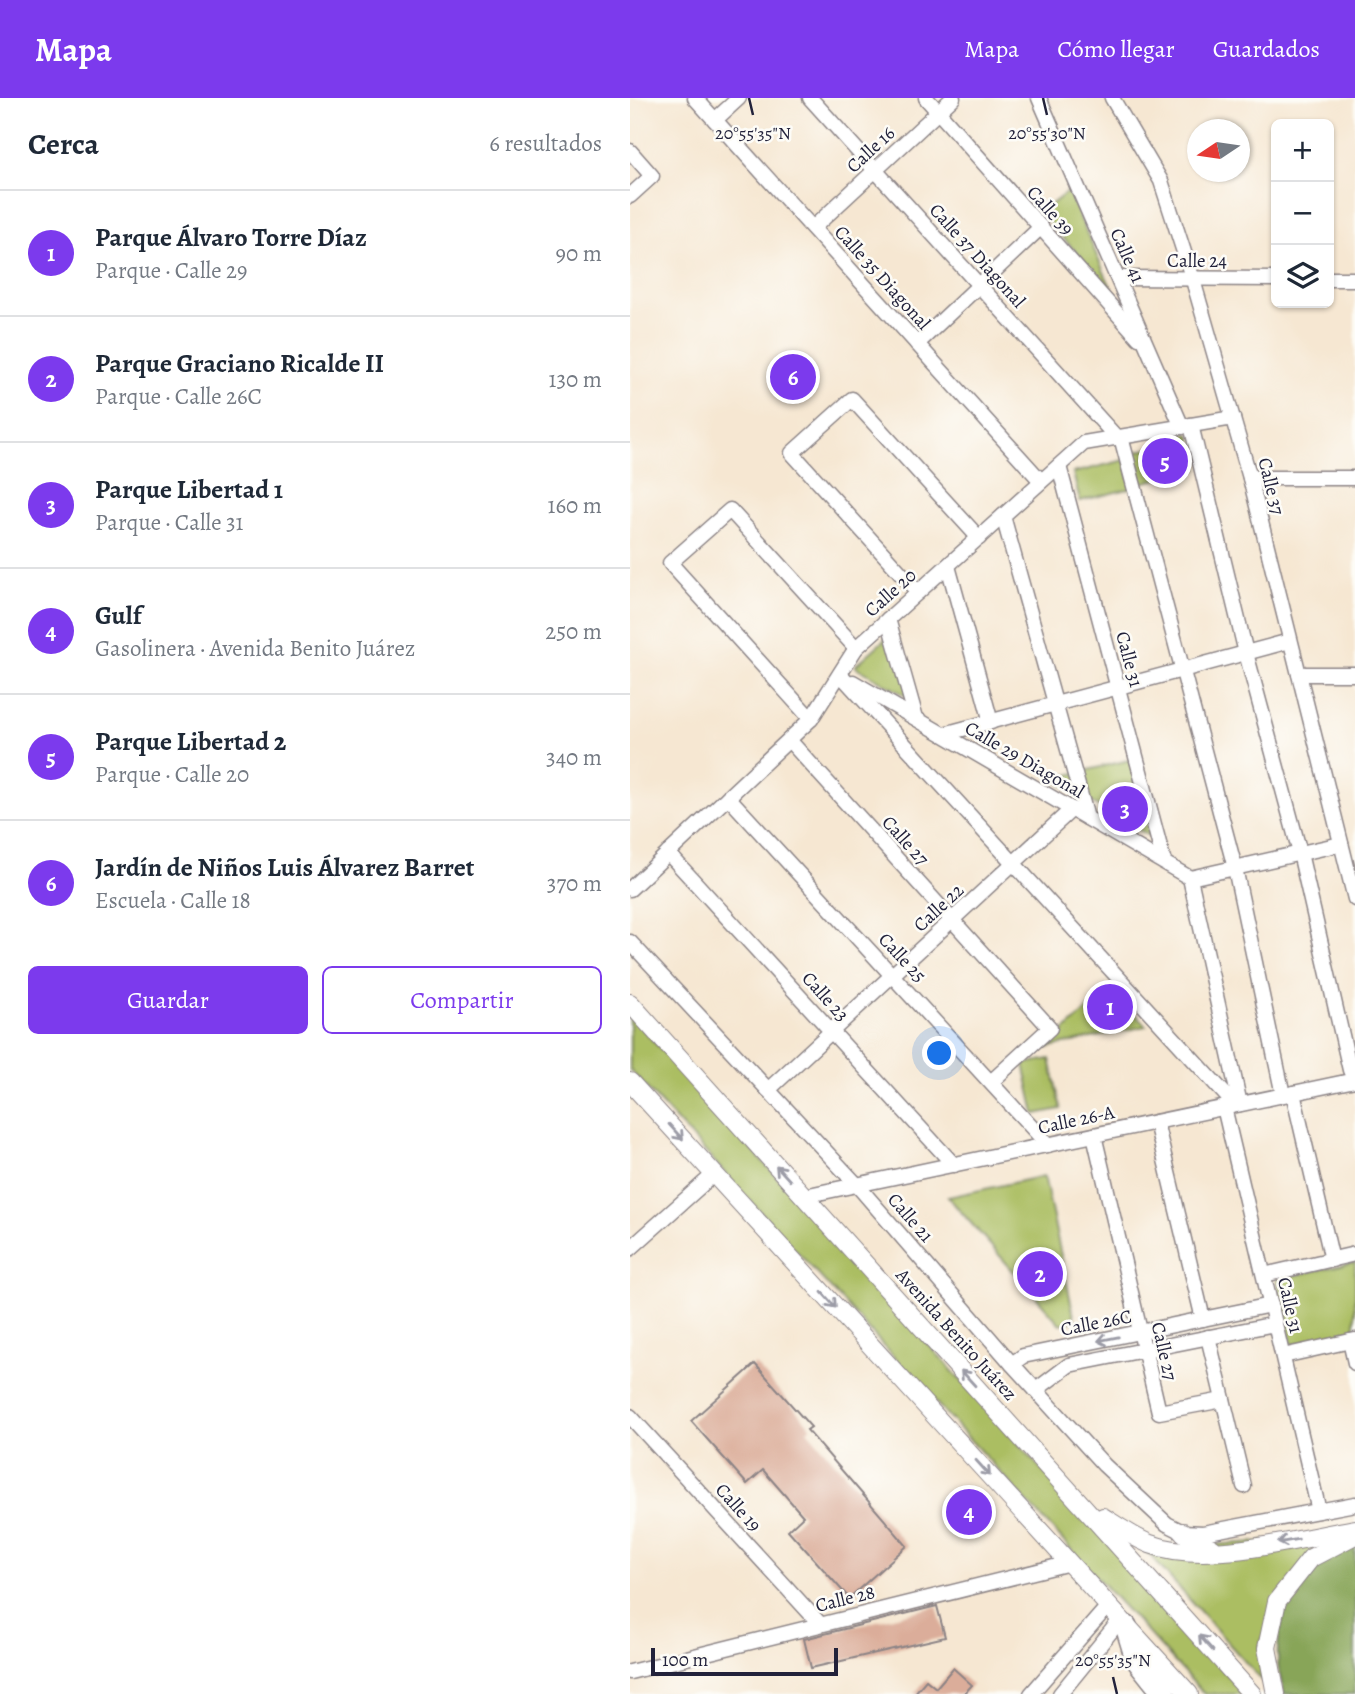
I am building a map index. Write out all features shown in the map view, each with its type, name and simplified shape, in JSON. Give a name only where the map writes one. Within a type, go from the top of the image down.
[{"type":"highway","points":[[1119,1617],[1136,1659],[1164,1694]]},
{"type":"main road","name":"Avenida Benito Juárez","points":[[630,1003],[1252,1694]]},
{"type":"main road","points":[[630,1082],[1189,1694]]},
{"type":"main road","points":[[1080,1501],[1122,1529],[1151,1544],[1185,1551],[1226,1551],[1355,1529]]},
{"type":"main road","points":[[1183,1532],[1193,1540],[1226,1551]]},
{"type":"main road","points":[[1276,1694],[1267,1648],[1277,1601],[1311,1558],[1355,1535]]},
{"type":"street","name":"Calle 35 Diagonal","points":[[695,98],[1041,481]]},
{"type":"street","points":[[715,120],[739,98]]},
{"type":"street","name":"Calle 37 Diagonal","points":[[810,98],[1119,437]]},
{"type":"street","name":"Calle 39","points":[[926,98],[1148,348]]},
{"type":"street","name":"Calle 16","points":[[813,228],[953,98]]},
{"type":"street","name":"Calle 41","points":[[1039,98],[1148,348],[1187,426],[1300,853],[1353,1076]]},
{"type":"street","name":"Calle 37","points":[[1112,98],[1161,181],[1193,280],[1250,478],[1341,844],[1351,871],[1355,899]]},
{"type":"street","points":[[630,151],[652,176],[630,196]]},
{"type":"street","points":[[917,344],[1041,227]]},
{"type":"street","name":"Calle 24","points":[[1118,278],[1271,279]]},
{"type":"street","points":[[1334,279],[1355,279]]},
{"type":"street","points":[[919,592],[792,453],[852,399],[979,538]]},
{"type":"street","name":"Calle 20","points":[[630,889],[811,719],[856,648],[1084,443],[1233,418]]},
{"type":"street","points":[[1119,437],[1235,868],[1288,1094],[1332,1260]]},
{"type":"street","name":"Calle 31","points":[[1059,466],[1164,862]]},
{"type":"street","points":[[1250,478],[1355,478]]},
{"type":"street","points":[[811,719],[670,563],[730,510],[856,648]]},
{"type":"street","points":[[1003,516],[1087,818]]},
{"type":"street","points":[[948,566],[991,722]]},
{"type":"street","points":[[888,619],[916,718]]},
{"type":"street","points":[[944,734],[1290,641]]},
{"type":"street","points":[[840,674],[1233,1106]]},
{"type":"street","name":"Calle 29 Diagonal","points":[[840,674],[1190,878]]},
{"type":"street","points":[[1298,674],[1355,674]]},
{"type":"street","name":"Calle 27","points":[[789,740],[1050,1028],[991,1082]]},
{"type":"street","name":"Calle 25","points":[[729,797],[1048,1145]]},
{"type":"street","name":"Calle 22","points":[[768,1090],[1072,809]]},
{"type":"street","points":[[1190,878],[1341,844]]},
{"type":"street","name":"Calle 23","points":[[668,853],[954,1165]]},
{"type":"street","name":"Calle 31","points":[[1190,878],[1264,1275],[1320,1511]]},
{"type":"street","name":"Calle 21","points":[[630,942],[857,1185],[1012,1364],[1104,1465],[1160,1519],[1183,1532]]},
{"type":"street","name":"Calle 26-A","points":[[804,1196],[1288,1094],[1353,1076]]},
{"type":"street","points":[[1156,1122],[1203,1319]]},
{"type":"street","name":"Calle 27","points":[[1094,1135],[1159,1412],[1223,1400]]},
{"type":"street","points":[[630,1248],[715,1174]]},
{"type":"street","points":[[1264,1275],[1355,1254]]},
{"type":"street","name":"Calle 26C","points":[[1012,1364],[1023,1356],[1271,1306]]},
{"type":"street","name":"Calle 26C","points":[[1036,1390],[1069,1365],[1275,1324]]},
{"type":"street","points":[[1208,1337],[1244,1486]]},
{"type":"street","points":[[1283,1356],[1353,1341],[1355,1363]]},
{"type":"street","name":"Calle 19","points":[[630,1416],[820,1624]]},
{"type":"street","points":[[1183,1532],[1213,1532],[1355,1504]]},
{"type":"street","name":"Calle 28","points":[[630,1672],[1070,1563]]},
{"type":"street","points":[[1031,1694],[1119,1617]]},
{"type":"street","points":[[1059,1694],[1119,1617]]},
{"type":"green space","points":[[1068,191],[1113,292],[1040,213]]},
{"type":"green space","points":[[1190,434],[1198,469],[1141,483],[1132,453],[1158,446],[1162,438]]},
{"type":"green space","points":[[1125,460],[1132,488],[1080,501],[1073,473]]},
{"type":"green space","points":[[892,633],[910,698],[856,667]]},
{"type":"green space","points":[[1133,759],[1154,839],[1052,779]]},
{"type":"green space","points":[[1112,987],[1146,1026],[1046,1048]]},
{"type":"green space","points":[[630,1015],[1245,1694],[1204,1694],[630,1070]]},
{"type":"green space","points":[[1050,1059],[1061,1109],[1035,1114],[1024,1064]]},
{"type":"green space","points":[[1044,1176],[1075,1321],[1060,1324],[948,1197]]},
{"type":"green space","points":[[1355,1262],[1355,1331],[1292,1345],[1277,1279]]},
{"type":"green space","points":[[1332,1537],[1317,1546],[1261,1642],[1263,1682],[1140,1544],[1150,1549]]},
{"type":"green space","points":[[1355,1543],[1355,1694],[1284,1694],[1278,1666],[1279,1639],[1284,1612],[1294,1587],[1312,1565]]},
{"type":"building","points":[[755,1364],[811,1427],[807,1430],[907,1546],[849,1598],[788,1530],[803,1516],[763,1470],[747,1484],[691,1421]]},
{"type":"building","points":[[972,1493],[988,1511],[966,1530],[951,1513]]},
{"type":"building","points":[[937,1606],[945,1637],[811,1668],[804,1639]]},
{"type":"building","points":[[953,1668],[972,1685],[964,1694],[914,1694],[926,1680],[936,1688]]},
{"type":"place","name":"Jardín de Niños Luis Álvarez Barret","points":[[793,377]]},
{"type":"place","name":"Parque Libertad 2","points":[[1165,461]]},
{"type":"place","name":"Parque Libertad 1","points":[[1125,809]]},
{"type":"place","name":"Parque Álvaro Torre Díaz","points":[[1110,1007]]},
{"type":"place","name":"Parque Graciano Ricalde II","points":[[1040,1274]]},
{"type":"place","name":"Gulf","points":[[969,1512]]}]
